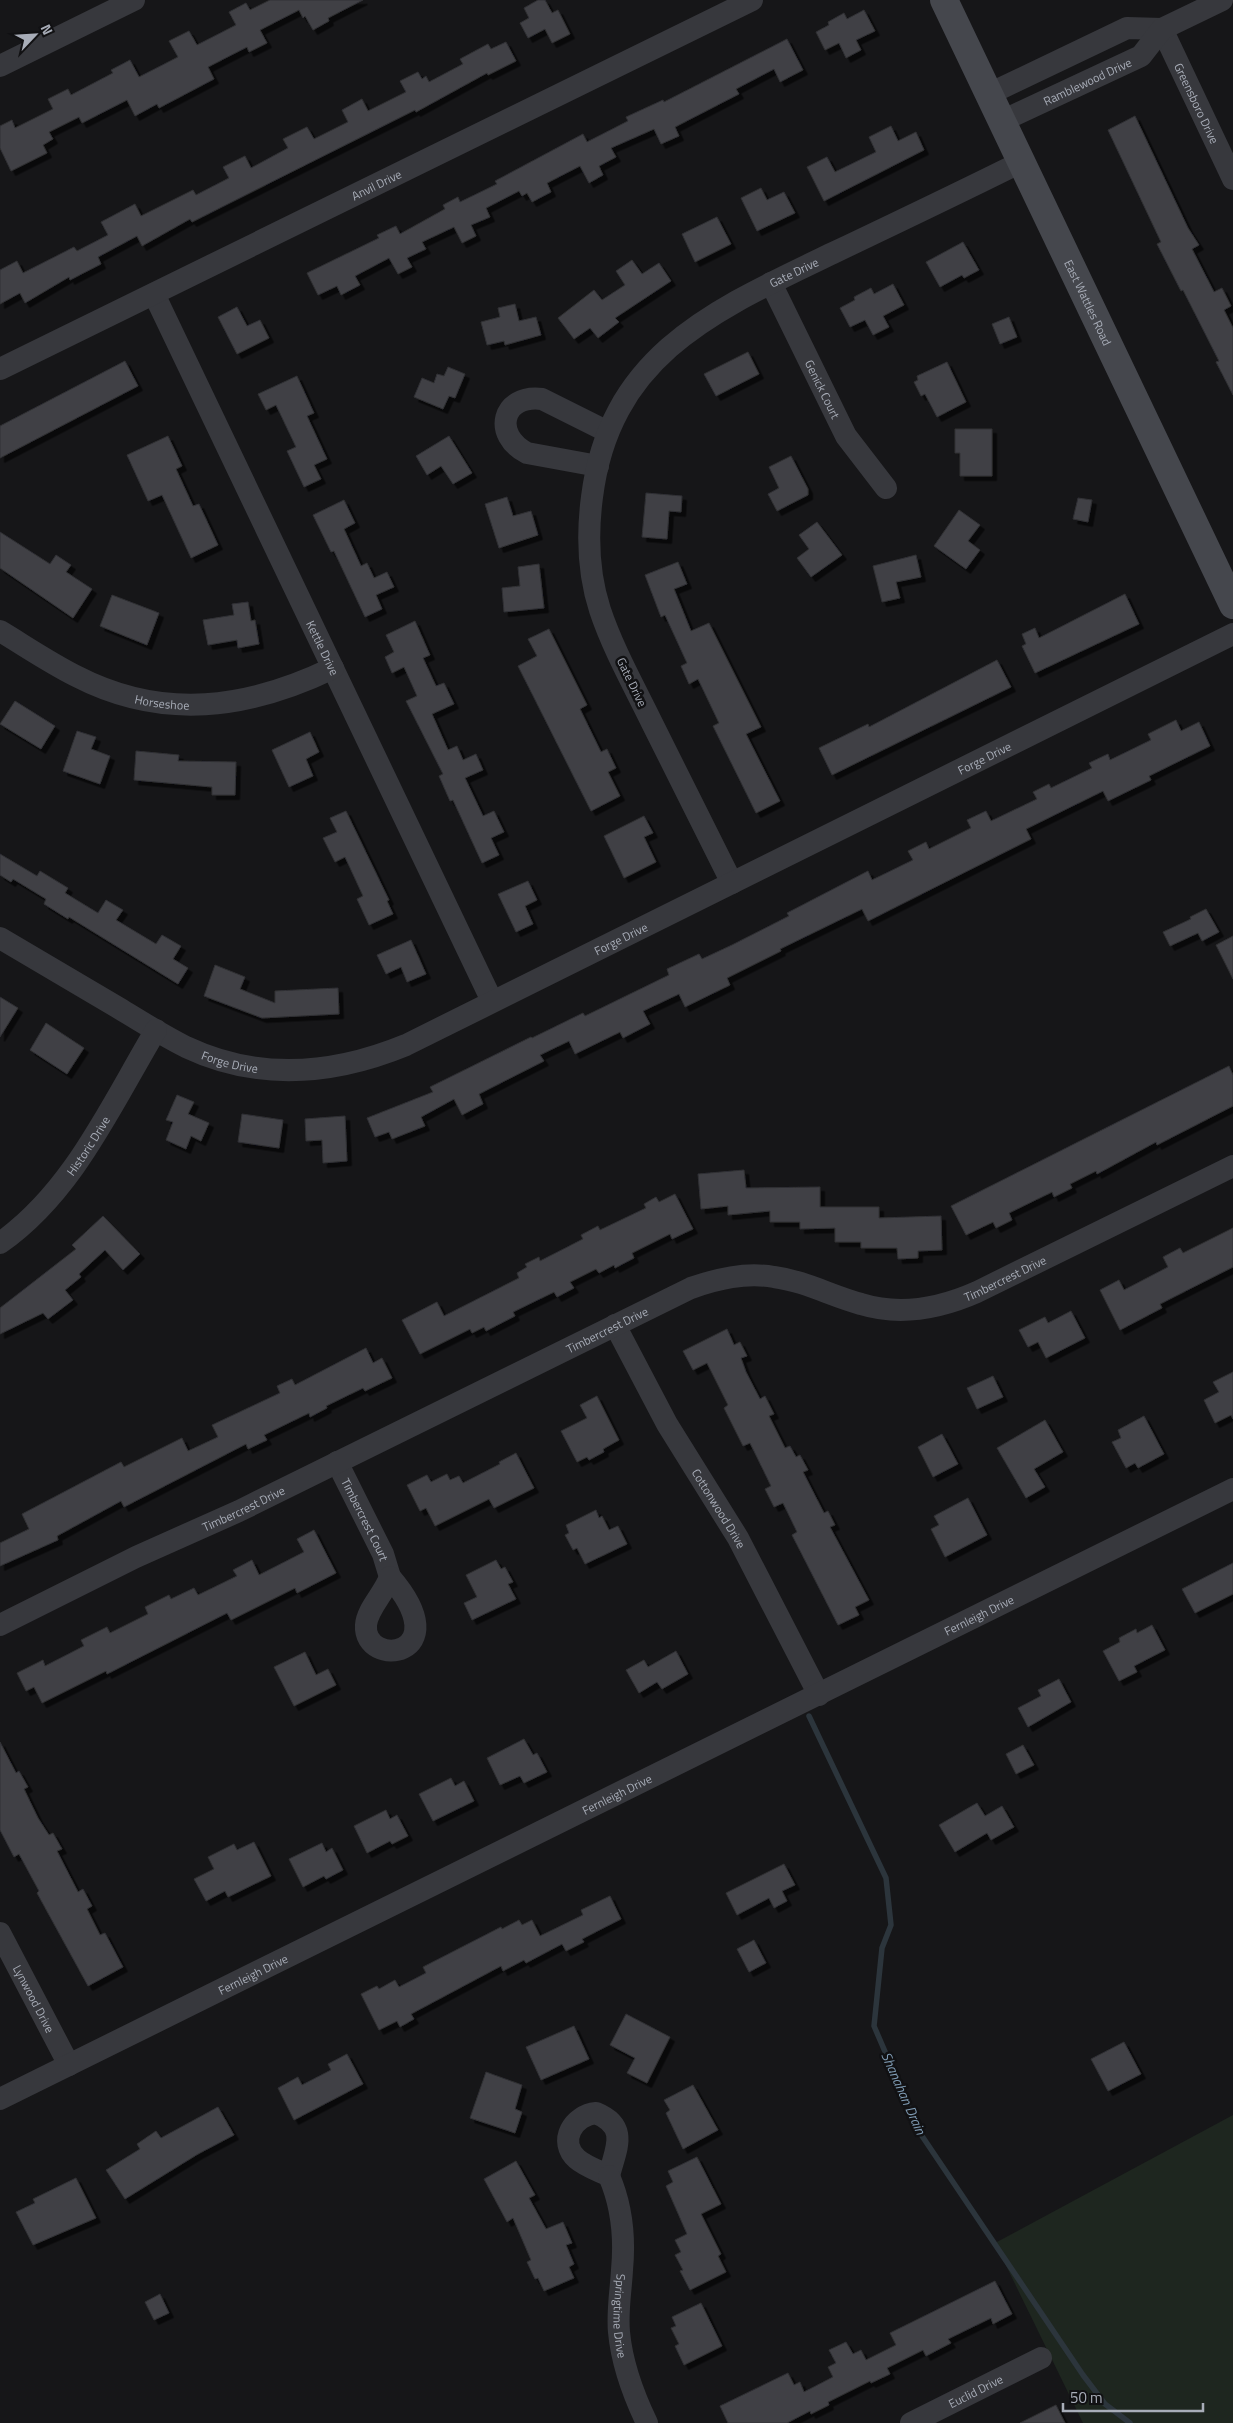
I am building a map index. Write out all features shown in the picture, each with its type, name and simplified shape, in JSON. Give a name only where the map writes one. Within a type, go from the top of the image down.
[{"type":"main road","name":"East Wattles Road","points":[[944,0],[1233,605]]},
{"type":"street","points":[[0,66],[134,0]]},
{"type":"street","name":"Anvil Drive","points":[[0,369],[752,0]]},
{"type":"street","name":"Ramblewood Drive","points":[[1002,121],[1141,56],[1162,29],[1222,0]]},
{"type":"street","name":"Ramblewood Drive","points":[[989,94],[1127,28],[1162,29]]},
{"type":"street","name":"Greensboro Drive","points":[[1162,29],[1233,179]]},
{"type":"street","name":"Gate Drive","points":[[732,883],[621,660],[600,609],[591,572],[589,519],[598,466],[608,432],[631,389],[663,352],[702,321],[771,283],[1021,162]]},
{"type":"street","name":"Genick Court","points":[[771,283],[846,436],[886,488]]},
{"type":"street","name":"Kettle Drive","points":[[154,294],[492,1001]]},
{"type":"street","points":[[598,466],[527,453],[512,443],[505,427],[506,417],[510,410],[521,400],[531,398],[542,399],[608,432]]},
{"type":"street","name":"Horseshoe","points":[[0,632],[76,676],[99,686],[138,698],[179,704],[228,703],[256,698],[282,691],[333,668]]},
{"type":"street","name":"Forge Drive","points":[[0,938],[186,1047],[238,1064],[268,1069],[312,1070],[333,1068],[383,1054],[1233,634]]},
{"type":"street","name":"Historic Drive","points":[[0,1243],[32,1218],[65,1180],[156,1030]]},
{"type":"street","name":"Timbercrest Drive","points":[[0,1625],[691,1288],[726,1278],[772,1276],[795,1281],[863,1305],[910,1310],[934,1307],[977,1292],[1233,1166]]},
{"type":"street","name":"Cottonwood Drive","points":[[615,1325],[672,1432],[738,1538],[819,1695]]},
{"type":"street","name":"Timbercrest Court","points":[[337,1462],[384,1554],[390,1577]]},
{"type":"street","name":"Fernleigh Drive","points":[[0,2099],[1233,1489]]},
{"type":"street","name":"Lynwood Drive","points":[[0,1933],[69,2064]]},
{"type":"street","name":"Springtime Drive","points":[[609,2176],[622,2219],[624,2248],[619,2330],[622,2356],[633,2394],[647,2423]]},
{"type":"street","name":"Euclid Drive","points":[[911,2423],[1041,2358]]},
{"type":"shaded area","points":[[1233,2115],[1233,2423],[1083,2423],[995,2243]]},
{"type":"building","points":[[270,0],[363,0],[328,18],[329,21],[313,30],[299,10],[260,30],[267,43],[249,52],[247,47],[208,67],[214,79],[159,108],[157,104],[135,116],[127,100],[82,123],[79,117],[49,132],[53,139],[43,145],[47,153],[11,171],[0,148],[0,126],[12,120],[15,128],[53,109],[48,99],[68,89],[71,95],[113,73],[111,70],[130,60],[139,77],[178,57],[169,41],[189,31],[197,45],[236,25],[229,12],[246,3],[250,10]]},
{"type":"building","points":[[538,0],[545,0],[552,13],[558,10],[570,34],[552,43],[545,29],[528,38],[520,23],[529,18],[524,8]]},
{"type":"building","points":[[864,10],[875,31],[856,40],[861,50],[846,58],[839,43],[825,50],[816,32],[829,25],[828,22],[844,13],[847,19]]},
{"type":"building","points":[[787,39],[803,70],[780,82],[774,69],[736,89],[739,94],[675,127],[679,136],[661,144],[654,129],[611,148],[616,157],[599,166],[603,175],[589,183],[580,166],[547,183],[551,192],[532,202],[527,193],[522,196],[519,191],[486,208],[490,217],[471,225],[476,236],[462,243],[454,227],[422,242],[426,249],[407,258],[412,267],[398,274],[389,258],[355,276],[360,285],[341,295],[337,286],[318,295],[307,273],[379,238],[377,235],[396,226],[400,234],[445,209],[443,205],[458,197],[460,202],[497,184],[495,181],[583,134],[587,142],[628,121],[626,117],[663,100],[664,102]]},
{"type":"building","points":[[506,42],[516,61],[488,75],[487,73],[416,112],[415,110],[192,222],[190,219],[142,246],[137,236],[98,257],[101,264],[70,280],[69,277],[25,303],[20,293],[0,304],[0,270],[17,261],[23,273],[74,247],[77,251],[108,235],[101,222],[135,204],[141,216],[193,190],[196,195],[229,178],[223,167],[245,156],[251,168],[288,148],[283,139],[307,127],[314,139],[348,122],[342,110],[362,99],[368,111],[406,92],[400,81],[418,72],[422,79],[426,76],[429,82],[463,64],[460,59],[488,44],[491,49]]},
{"type":"building","points":[[1135,116],[1188,228],[1199,245],[1192,249],[1214,292],[1222,288],[1231,306],[1224,310],[1233,328],[1233,395],[1216,362],[1219,361],[1157,244],[1161,242],[1108,130]]},
{"type":"building","points":[[891,126],[898,141],[916,132],[924,150],[824,201],[807,167],[827,157],[835,172],[876,152],[869,137]]},
{"type":"building","points":[[761,188],[767,200],[784,192],[795,213],[757,231],[741,198]]},
{"type":"building","points":[[717,217],[731,244],[695,262],[682,234]]},
{"type":"building","points":[[963,242],[979,270],[964,278],[962,275],[940,287],[926,262]]},
{"type":"building","points":[[632,260],[642,274],[659,263],[671,281],[615,318],[619,322],[598,338],[590,328],[574,339],[558,318],[594,290],[602,300],[625,285],[616,271]]},
{"type":"building","points":[[893,284],[904,305],[883,316],[889,327],[873,335],[865,320],[850,327],[840,308],[855,300],[854,297],[871,288],[874,294]]},
{"type":"building","points":[[515,304],[519,321],[536,317],[541,335],[505,345],[504,341],[487,345],[481,322],[500,317],[498,308]]},
{"type":"building","points":[[237,307],[247,326],[260,320],[269,338],[237,354],[218,317]]},
{"type":"building","points":[[1009,317],[1017,337],[1000,344],[992,324]]},
{"type":"building","points":[[748,352],[759,374],[716,396],[704,374]]},
{"type":"building","points":[[125,361],[138,386],[0,458],[0,426]]},
{"type":"building","points":[[947,362],[966,402],[937,417],[925,394],[921,396],[914,382],[918,380],[917,376]]},
{"type":"building","points":[[448,367],[465,374],[455,398],[449,396],[443,409],[414,397],[422,378],[434,383],[437,374],[444,376]]},
{"type":"building","points":[[297,376],[314,413],[307,416],[327,459],[314,465],[321,479],[304,487],[287,451],[296,447],[276,405],[266,410],[258,394]]},
{"type":"building","points":[[955,429],[992,429],[992,476],[960,476],[960,453],[955,453]]},
{"type":"building","points":[[168,436],[182,466],[176,469],[193,506],[199,504],[218,545],[191,558],[162,495],[148,501],[127,455]]},
{"type":"building","points":[[449,436],[472,473],[453,484],[441,466],[427,475],[416,456]]},
{"type":"building","points":[[791,456],[808,489],[808,495],[777,511],[768,494],[779,488],[769,467]]},
{"type":"building","points":[[646,493],[682,496],[681,512],[669,511],[667,539],[642,537]]},
{"type":"building","points":[[507,497],[513,516],[531,511],[538,535],[499,548],[485,504]]},
{"type":"building","points":[[1078,498],[1092,500],[1088,522],[1073,519]]},
{"type":"building","points":[[344,500],[355,523],[344,529],[361,566],[367,563],[374,578],[387,572],[394,587],[376,595],[382,609],[365,617],[334,551],[331,552],[313,515]]},
{"type":"building","points":[[959,510],[980,525],[968,541],[980,550],[966,569],[934,546]]},
{"type":"building","points":[[817,522],[842,555],[811,577],[797,558],[809,549],[799,535]]},
{"type":"building","points":[[0,532],[50,564],[56,555],[71,565],[66,572],[92,589],[73,618],[0,568]]},
{"type":"building","points":[[916,555],[921,577],[896,582],[900,598],[882,602],[873,566]]},
{"type":"building","points":[[678,562],[687,584],[674,589],[691,631],[709,623],[761,727],[746,734],[780,801],[756,813],[713,726],[719,723],[698,679],[689,684],[681,666],[687,663],[665,615],[661,617],[645,575]]},
{"type":"building","points":[[539,564],[544,608],[504,612],[502,588],[520,586],[518,567]]},
{"type":"building","points":[[1125,594],[1139,624],[1035,673],[1022,646],[1026,644],[1022,634],[1035,628],[1039,638]]},
{"type":"building","points":[[112,595],[159,613],[147,645],[100,626]]},
{"type":"building","points":[[248,602],[251,621],[255,620],[259,644],[238,648],[237,640],[208,645],[203,620],[234,615],[232,604]]},
{"type":"building","points":[[415,621],[430,655],[423,658],[436,686],[444,683],[454,704],[432,714],[448,750],[457,746],[463,760],[476,754],[483,770],[465,778],[483,816],[494,811],[504,832],[491,838],[499,855],[482,863],[453,800],[450,801],[439,776],[443,774],[406,701],[417,696],[404,667],[392,673],[385,657],[394,652],[386,635]]},
{"type":"building","points":[[549,629],[587,705],[580,709],[601,752],[607,749],[616,768],[608,772],[620,796],[591,811],[518,666],[537,656],[528,639]]},
{"type":"building","points":[[997,660],[1011,687],[832,775],[819,748],[868,724],[869,727]]},
{"type":"building","points":[[15,701],[55,726],[41,749],[0,724]]},
{"type":"building","points":[[1176,720],[1181,731],[1199,722],[1210,746],[1149,776],[1151,780],[1108,801],[1103,791],[1026,829],[1031,839],[868,921],[862,909],[780,949],[781,951],[727,978],[730,985],[685,1007],[679,994],[643,1011],[650,1024],[623,1038],[620,1032],[575,1054],[569,1041],[540,1055],[544,1061],[479,1094],[483,1104],[462,1115],[454,1099],[421,1117],[425,1126],[392,1139],[389,1132],[375,1137],[367,1118],[433,1092],[430,1087],[531,1037],[583,1013],[585,1016],[669,975],[667,969],[699,954],[702,959],[732,945],[789,916],[787,913],[868,871],[872,880],[913,860],[908,851],[926,842],[929,849],[971,828],[967,820],[986,811],[991,821],[1037,799],[1033,792],[1049,784],[1051,788],[1092,768],[1089,763],[1108,754],[1110,760],[1151,740],[1148,734]]},
{"type":"building","points":[[77,731],[96,737],[91,749],[110,756],[100,784],[63,771]]},
{"type":"building","points":[[310,732],[319,752],[306,759],[313,776],[289,787],[272,750]]},
{"type":"building","points":[[136,751],[179,755],[178,761],[236,762],[235,795],[212,795],[212,787],[134,780]]},
{"type":"building","points":[[346,811],[389,900],[387,901],[393,914],[369,925],[357,899],[363,896],[345,857],[335,862],[323,838],[337,832],[330,818]]},
{"type":"building","points":[[644,816],[653,833],[644,837],[656,862],[624,878],[604,836]]},
{"type":"building","points":[[0,854],[37,876],[40,871],[68,888],[65,893],[98,913],[106,900],[123,910],[116,920],[156,944],[162,935],[181,946],[173,959],[188,968],[178,984],[69,917],[68,919],[44,904],[46,899],[13,879],[11,882],[0,875]]},
{"type":"building","points":[[528,881],[537,900],[525,906],[533,924],[516,932],[498,894]]},
{"type":"building","points":[[1206,909],[1219,932],[1202,941],[1198,933],[1170,946],[1163,932],[1191,919],[1190,917]]},
{"type":"building","points":[[1233,936],[1233,979],[1216,945]]},
{"type":"building","points":[[411,940],[426,974],[407,982],[401,967],[386,974],[377,955]]},
{"type":"building","points":[[215,965],[245,977],[240,989],[275,1003],[275,991],[338,988],[339,1014],[262,1018],[204,996]]},
{"type":"building","points":[[0,997],[18,1008],[0,1037]]},
{"type":"building","points":[[46,1023],[84,1048],[67,1074],[30,1050]]},
{"type":"building","points":[[1229,1066],[1233,1075],[1233,1106],[1157,1145],[1156,1142],[1097,1174],[1096,1171],[1070,1184],[1072,1188],[1054,1197],[1052,1192],[1009,1213],[1012,1220],[996,1228],[993,1222],[966,1235],[951,1206]]},
{"type":"building","points":[[177,1095],[194,1102],[188,1114],[209,1123],[201,1141],[191,1136],[186,1149],[166,1140],[173,1122],[166,1120]]},
{"type":"building","points":[[242,1114],[283,1120],[279,1148],[238,1142]]},
{"type":"building","points":[[345,1116],[347,1161],[323,1163],[322,1140],[306,1141],[305,1119]]},
{"type":"building","points":[[744,1170],[746,1188],[820,1187],[820,1207],[879,1207],[879,1218],[941,1216],[942,1250],[918,1251],[918,1258],[898,1259],[897,1248],[861,1248],[861,1242],[835,1242],[835,1228],[800,1229],[800,1222],[770,1222],[770,1211],[728,1215],[728,1206],[701,1209],[698,1174]]},
{"type":"building","points":[[675,1194],[693,1229],[672,1239],[670,1234],[632,1253],[634,1258],[615,1268],[614,1265],[599,1273],[596,1269],[570,1282],[574,1288],[557,1297],[554,1292],[513,1312],[515,1316],[486,1331],[484,1327],[472,1333],[470,1329],[420,1354],[402,1320],[437,1302],[444,1316],[519,1278],[517,1273],[527,1267],[525,1264],[539,1257],[540,1261],[583,1239],[581,1235],[598,1226],[600,1230],[646,1208],[644,1204],[656,1197],[659,1202]]},
{"type":"building","points":[[103,1216],[140,1254],[123,1270],[105,1250],[79,1274],[81,1277],[65,1290],[73,1300],[48,1319],[43,1313],[0,1334],[0,1308],[76,1249],[72,1245]]},
{"type":"building","points":[[1233,1228],[1233,1267],[1160,1304],[1162,1308],[1120,1330],[1100,1290],[1119,1280],[1124,1290],[1168,1267],[1163,1257],[1180,1248],[1183,1253]]},
{"type":"building","points":[[1071,1311],[1085,1338],[1046,1358],[1038,1342],[1028,1347],[1019,1330],[1045,1317],[1048,1323]]},
{"type":"building","points":[[727,1329],[734,1345],[740,1342],[747,1356],[741,1358],[746,1372],[760,1399],[765,1396],[774,1414],[769,1416],[785,1448],[790,1446],[796,1457],[800,1455],[808,1470],[803,1472],[824,1513],[828,1511],[835,1525],[830,1527],[869,1600],[855,1607],[859,1615],[838,1625],[792,1535],[797,1532],[783,1503],[774,1507],[765,1489],[771,1486],[750,1443],[743,1446],[724,1408],[728,1405],[707,1363],[693,1370],[683,1351]]},
{"type":"building","points":[[366,1348],[373,1363],[382,1358],[392,1378],[365,1391],[363,1388],[326,1406],[327,1408],[310,1417],[309,1413],[264,1435],[267,1440],[248,1449],[246,1444],[124,1507],[121,1501],[57,1536],[58,1540],[0,1566],[0,1543],[29,1529],[22,1514],[121,1462],[124,1467],[182,1438],[188,1451],[218,1437],[212,1425],[280,1393],[277,1386],[292,1379],[295,1385]]},
{"type":"building","points":[[1233,1372],[1233,1419],[1231,1415],[1215,1423],[1204,1400],[1219,1392],[1213,1382]]},
{"type":"building","points":[[993,1376],[1003,1397],[977,1409],[967,1388]]},
{"type":"building","points":[[597,1396],[619,1440],[603,1449],[604,1452],[589,1460],[587,1457],[577,1462],[561,1431],[587,1418],[580,1405]]},
{"type":"building","points":[[1144,1416],[1164,1454],[1138,1468],[1135,1463],[1126,1468],[1112,1442],[1121,1438],[1118,1430]]},
{"type":"building","points":[[1045,1420],[1063,1452],[1034,1469],[1045,1487],[1026,1498],[997,1448]]},
{"type":"building","points":[[942,1434],[958,1464],[933,1477],[918,1447]]},
{"type":"building","points":[[516,1453],[534,1488],[494,1508],[489,1499],[435,1526],[426,1508],[420,1511],[407,1485],[427,1475],[431,1482],[447,1474],[450,1480],[459,1476],[463,1483],[500,1464],[499,1462]]},
{"type":"building","points":[[968,1498],[987,1535],[945,1557],[931,1529],[939,1525],[934,1516]]},
{"type":"building","points":[[596,1510],[599,1518],[602,1516],[609,1530],[618,1526],[627,1544],[585,1564],[577,1548],[573,1550],[565,1535],[569,1533],[566,1525]]},
{"type":"building","points":[[314,1530],[336,1573],[297,1593],[295,1588],[231,1620],[227,1613],[107,1674],[106,1671],[42,1703],[34,1687],[26,1691],[17,1673],[43,1660],[45,1666],[84,1646],[81,1640],[107,1627],[110,1633],[148,1614],[145,1607],[169,1595],[171,1599],[194,1588],[198,1595],[237,1576],[233,1570],[252,1560],[259,1575],[304,1552],[297,1539]]},
{"type":"building","points":[[496,1560],[501,1569],[505,1567],[513,1582],[508,1584],[516,1599],[472,1620],[464,1603],[477,1597],[466,1575]]},
{"type":"building","points":[[1233,1563],[1233,1594],[1195,1613],[1182,1589]]},
{"type":"building","points":[[1152,1625],[1165,1650],[1134,1666],[1137,1672],[1119,1681],[1103,1651],[1120,1642],[1119,1638],[1136,1629],[1137,1633]]},
{"type":"building","points":[[676,1651],[688,1674],[662,1689],[657,1682],[639,1693],[626,1670],[644,1660],[648,1667]]},
{"type":"building","points":[[305,1652],[316,1675],[328,1669],[336,1685],[294,1706],[274,1667]]},
{"type":"building","points":[[1059,1679],[1071,1702],[1028,1727],[1018,1708],[1041,1696],[1038,1690]]},
{"type":"building","points":[[524,1739],[533,1755],[537,1753],[547,1772],[524,1783],[520,1776],[500,1785],[487,1758]]},
{"type":"building","points":[[0,1742],[16,1773],[19,1771],[28,1787],[24,1789],[38,1818],[49,1835],[53,1833],[62,1849],[57,1851],[78,1892],[83,1889],[92,1906],[87,1909],[100,1935],[105,1933],[123,1967],[88,1986],[37,1893],[39,1891],[19,1854],[14,1857],[0,1830]]},
{"type":"building","points":[[1023,1745],[1034,1765],[1016,1774],[1006,1754]]},
{"type":"building","points":[[451,1778],[455,1786],[464,1781],[474,1801],[433,1821],[419,1794]]},
{"type":"building","points":[[977,1803],[985,1816],[1002,1806],[1014,1827],[991,1840],[987,1833],[955,1852],[939,1825]]},
{"type":"building","points":[[386,1810],[390,1819],[397,1815],[408,1836],[392,1844],[390,1841],[367,1853],[354,1826]]},
{"type":"building","points":[[254,1842],[271,1876],[228,1897],[225,1891],[206,1901],[194,1879],[214,1869],[208,1857],[234,1844],[237,1850]]},
{"type":"building","points":[[322,1843],[326,1852],[332,1848],[343,1870],[326,1879],[324,1876],[303,1887],[289,1859]]},
{"type":"building","points":[[784,1864],[795,1885],[782,1891],[787,1901],[774,1908],[769,1898],[737,1915],[726,1893]]},
{"type":"building","points":[[610,1896],[621,1919],[582,1939],[584,1942],[566,1951],[562,1944],[526,1963],[524,1960],[503,1971],[501,1966],[411,2014],[414,2019],[400,2027],[397,2021],[379,2030],[361,1994],[377,1986],[379,1989],[395,1980],[399,1987],[426,1973],[423,1967],[501,1927],[502,1929],[519,1920],[522,1925],[532,1920],[540,1936],[583,1915],[581,1910]]},
{"type":"building","points":[[754,1940],[766,1963],[749,1972],[737,1949]]},
{"type":"building","points":[[626,2014],[670,2037],[647,2083],[627,2073],[635,2058],[610,2045]]},
{"type":"building","points":[[574,2026],[589,2059],[541,2080],[526,2047]]},
{"type":"building","points":[[1124,2042],[1141,2074],[1108,2091],[1091,2059]]},
{"type":"building","points":[[347,2054],[363,2084],[294,2120],[278,2088],[298,2077],[302,2085],[331,2070],[328,2064]]},
{"type":"building","points":[[486,2072],[522,2085],[515,2109],[522,2112],[515,2133],[470,2118]]},
{"type":"building","points":[[693,2085],[718,2130],[683,2149],[666,2113],[670,2110],[664,2100]]},
{"type":"building","points":[[218,2107],[234,2135],[198,2154],[125,2199],[106,2170],[140,2149],[137,2144],[156,2131],[161,2138]]},
{"type":"building","points":[[697,2157],[721,2204],[701,2214],[721,2254],[718,2256],[726,2272],[690,2290],[680,2271],[683,2270],[675,2255],[681,2252],[675,2240],[687,2234],[666,2186],[673,2182],[668,2171]]},
{"type":"building","points":[[516,2161],[535,2195],[529,2198],[546,2229],[563,2222],[572,2243],[566,2245],[574,2264],[569,2267],[574,2278],[544,2291],[538,2278],[535,2279],[527,2262],[531,2260],[513,2218],[507,2222],[484,2179]]},
{"type":"building","points":[[76,2178],[96,2218],[33,2245],[16,2212],[35,2203],[33,2199]]},
{"type":"building","points":[[995,2281],[1012,2314],[993,2324],[991,2318],[948,2339],[951,2343],[926,2356],[923,2350],[887,2368],[890,2374],[871,2383],[870,2381],[828,2402],[829,2405],[811,2414],[810,2411],[787,2423],[728,2423],[720,2406],[788,2373],[794,2385],[800,2382],[804,2392],[833,2377],[828,2367],[836,2363],[829,2350],[846,2342],[853,2354],[861,2350],[866,2360],[896,2345],[890,2333]]},
{"type":"building","points":[[160,2294],[169,2313],[154,2320],[145,2302]]},
{"type":"building","points":[[701,2303],[722,2346],[684,2365],[675,2346],[679,2344],[671,2328],[676,2326],[672,2317]]},
{"type":"building","points":[[1056,2405],[1065,2423],[1020,2423]]},
{"type":"waterway","name":"Shanahan Drain","points":[[809,1716],[886,1878],[891,1925],[882,1948],[874,2026],[920,2133],[1083,2375],[1105,2404],[1130,2423]]}]
